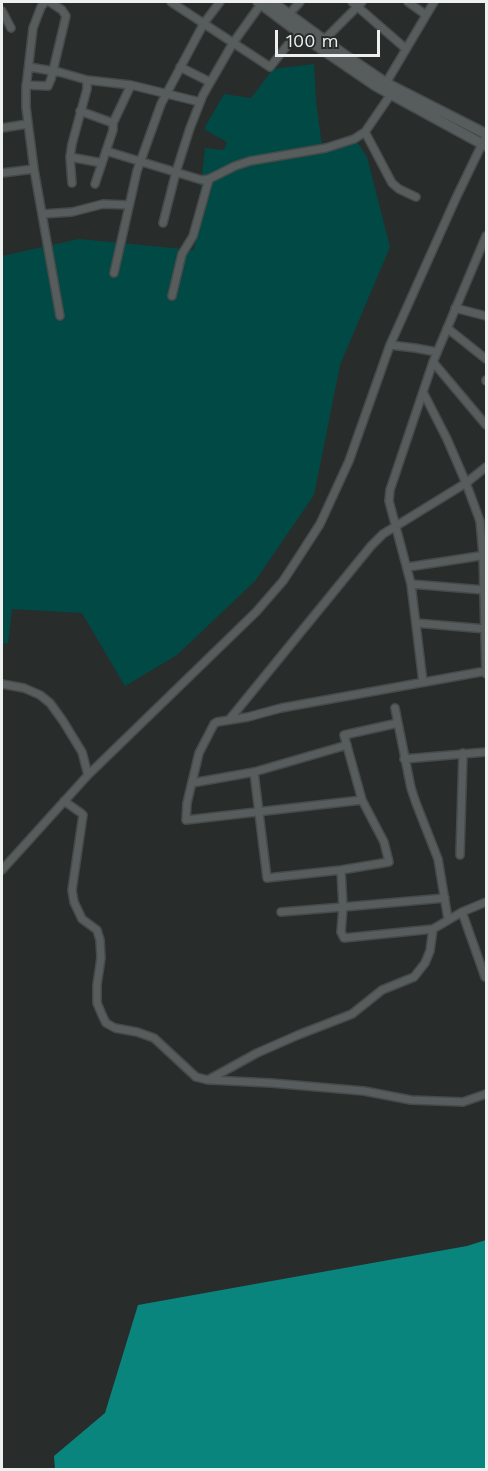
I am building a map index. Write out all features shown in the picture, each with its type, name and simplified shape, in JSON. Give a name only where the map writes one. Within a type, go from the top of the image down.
[{"type":"main road","points":[[272,2],[386,83],[485,140]]},
{"type":"main road","points":[[259,3],[343,64],[391,94],[485,140]]},
{"type":"street","points":[[45,2],[33,28],[26,85],[26,107],[34,169],[60,316]]},
{"type":"street","points":[[26,85],[48,86],[53,71],[66,16],[63,10],[50,2]]},
{"type":"street","points":[[171,2],[270,68],[298,32]]},
{"type":"street","points":[[114,273],[141,161],[166,93],[204,23],[220,2]]},
{"type":"street","points":[[289,14],[300,2]]},
{"type":"street","points":[[408,2],[426,15]]},
{"type":"street","points":[[386,83],[434,2]]},
{"type":"street","points":[[163,223],[176,172],[200,102],[233,43],[259,3]]},
{"type":"street","points":[[325,39],[357,3],[405,48]]},
{"type":"street","points":[[2,11],[11,28]]},
{"type":"street","points":[[28,67],[73,75],[87,80],[131,85],[200,102]]},
{"type":"street","points":[[180,67],[210,82]]},
{"type":"street","points":[[79,78],[87,89]]},
{"type":"street","points":[[72,183],[70,157],[87,89],[87,80]]},
{"type":"street","points":[[95,184],[114,123],[131,85]]},
{"type":"street","points":[[106,151],[202,180],[209,179],[242,163],[326,148],[354,139],[365,132],[391,94]]},
{"type":"street","points":[[80,111],[114,123]]},
{"type":"street","points":[[2,128],[27,124]]},
{"type":"street","points":[[365,132],[392,183],[416,197]]},
{"type":"street","points":[[2,870],[88,775],[256,612],[283,581],[320,524],[329,505],[349,461],[390,345],[485,140]]},
{"type":"street","points":[[70,157],[102,164]]},
{"type":"street","points":[[2,173],[34,169]]},
{"type":"street","points":[[172,296],[182,254],[193,236],[209,179]]},
{"type":"street","points":[[42,214],[72,212],[103,204],[129,205]]},
{"type":"street","points":[[423,682],[411,584],[389,501],[390,490],[433,362],[486,236]]},
{"type":"street","points":[[455,308],[486,316]]},
{"type":"street","points":[[447,328],[486,359]]},
{"type":"street","points":[[390,345],[437,352]]},
{"type":"street","points":[[433,362],[486,425]]},
{"type":"street","points":[[362,801],[186,820],[199,753],[214,724],[281,708],[486,672],[483,590],[485,555],[480,521],[447,439],[423,392]]},
{"type":"street","points":[[229,720],[383,534],[466,483],[486,467]]},
{"type":"street","points":[[480,521],[486,515]]},
{"type":"street","points":[[408,567],[485,555]]},
{"type":"street","points":[[411,584],[483,590]]},
{"type":"street","points":[[416,623],[486,629]]},
{"type":"street","points":[[2,684],[24,688],[40,695],[50,704],[82,752],[88,775]]},
{"type":"street","points":[[395,708],[404,759],[416,803],[438,859],[448,919]]},
{"type":"street","points":[[254,772],[267,878],[342,870],[389,862],[384,842],[362,801],[344,735],[398,723]]},
{"type":"street","points":[[192,783],[254,772],[347,745]]},
{"type":"street","points":[[404,759],[486,752]]},
{"type":"street","points":[[460,855],[462,753]]},
{"type":"street","points":[[64,801],[83,815],[72,890],[74,902],[82,919],[97,930],[100,940],[101,958],[97,1003],[103,1017],[111,1027],[154,1038],[196,1077],[208,1080],[364,1091],[411,1100],[463,1102],[486,1094]]},
{"type":"street","points":[[342,870],[341,932],[344,938],[433,929],[448,919],[486,902]]},
{"type":"street","points":[[280,912],[445,898]]},
{"type":"street","points":[[462,912],[485,977]]},
{"type":"street","points":[[208,1080],[257,1053],[352,1014],[382,990],[414,977],[425,963],[433,929]]},
{"type":"shaded area","points":[[314,64],[322,146],[353,136],[367,157],[390,247],[340,365],[314,495],[255,581],[177,655],[125,686],[82,613],[12,609],[8,643],[2,644],[2,256],[79,239],[194,250],[205,148],[224,150],[227,142],[204,129],[224,94],[251,98],[273,69]]},
{"type":"shaded area","points":[[486,1240],[486,1469],[55,1469],[54,1456],[105,1413],[138,1305],[467,1246]]}]
